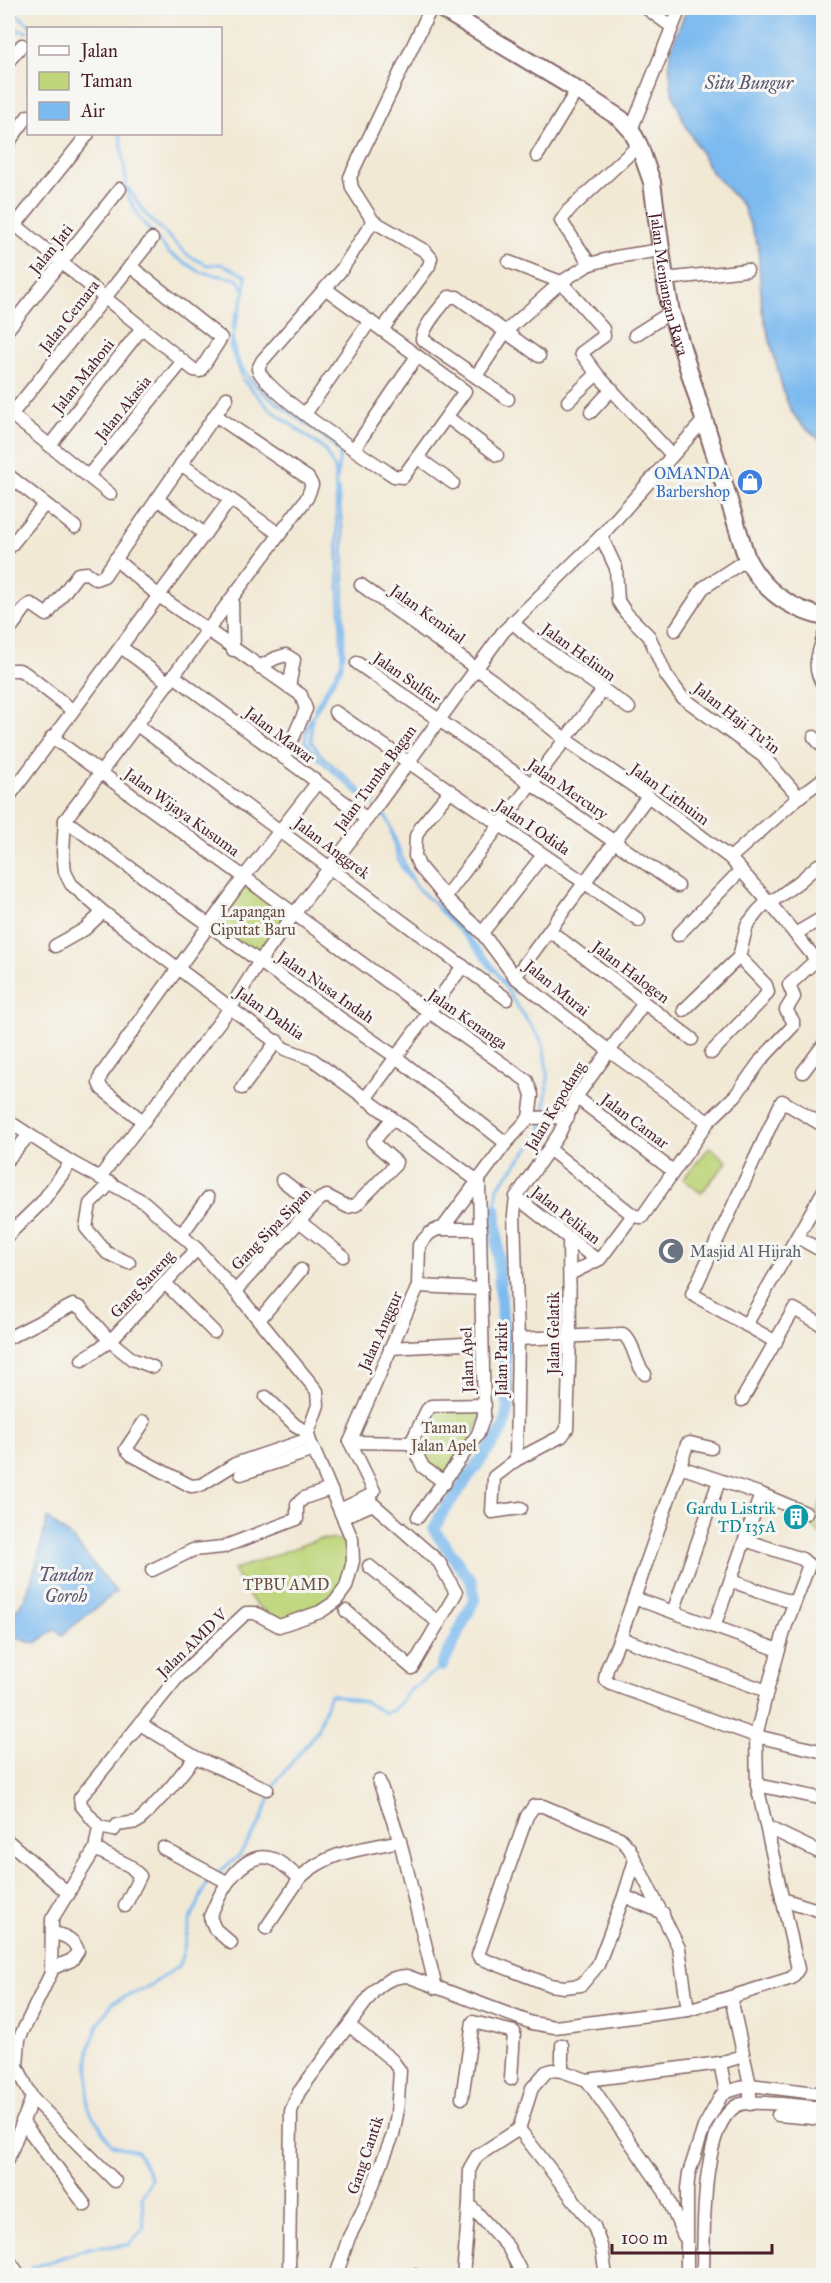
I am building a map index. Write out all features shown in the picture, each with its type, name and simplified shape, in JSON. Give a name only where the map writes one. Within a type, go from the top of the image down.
[{"type":"main road","name":"Jalan Menjangan Raya","points":[[440,8],[464,14],[621,119],[631,130],[639,145],[652,182],[664,279],[671,312],[747,559],[754,572],[772,592],[789,604],[824,617]]},
{"type":"street","points":[[382,330],[429,266],[431,258],[425,251],[373,222],[352,188],[350,177],[431,8]]},
{"type":"street","points":[[646,8],[672,27]]},
{"type":"street","points":[[631,130],[680,8]]},
{"type":"street","points":[[8,62],[22,45]]},
{"type":"street","points":[[537,156],[577,90]]},
{"type":"street","points":[[8,143],[27,117]]},
{"type":"street","points":[[87,135],[10,226],[61,262],[194,370],[200,371],[221,338],[130,266]]},
{"type":"street","points":[[590,264],[561,221],[568,211],[639,145]]},
{"type":"street","name":"Jalan Jati","points":[[8,328],[120,189]]},
{"type":"street","points":[[326,289],[465,391],[405,475],[396,477],[305,414],[263,378],[258,369],[262,361],[342,269],[373,222]]},
{"type":"street","name":"Jalan Cemara","points":[[10,413],[152,238]]},
{"type":"street","points":[[476,376],[506,331],[561,282],[590,264],[625,255],[661,250]]},
{"type":"street","points":[[509,262],[561,282],[604,332],[601,339],[581,353],[597,374],[672,455]]},
{"type":"street","points":[[664,279],[747,270]]},
{"type":"street","points":[[508,399],[422,339],[424,332],[449,297],[452,296],[506,331],[539,356]]},
{"type":"street","points":[[635,335],[671,312]]},
{"type":"street","points":[[305,414],[370,321]]},
{"type":"street","name":"Jalan Mahoni","points":[[50,445],[142,328]]},
{"type":"street","points":[[354,449],[417,356]]},
{"type":"street","name":"Jalan Akasia","points":[[88,476],[183,361]]},
{"type":"street","points":[[568,401],[597,374]]},
{"type":"street","points":[[591,412],[612,389]]},
{"type":"street","points":[[8,632],[26,607],[31,604],[47,615],[78,574],[87,573],[96,579],[104,576],[227,398]]},
{"type":"street","points":[[10,413],[110,494]]},
{"type":"street","points":[[65,820],[307,498],[312,485],[308,478],[215,415]]},
{"type":"street","points":[[447,417],[497,455]]},
{"type":"street","name":"Jalan Tumba Bagan","points":[[129,1263],[107,1253],[86,1228],[90,1204],[144,1122],[231,1007],[260,961],[370,815],[475,668],[512,622],[601,536],[704,420]]},
{"type":"street","points":[[417,458],[453,483]]},
{"type":"street","points":[[181,464],[279,534]]},
{"type":"street","points":[[8,475],[75,527]]},
{"type":"street","points":[[157,499],[205,534]]},
{"type":"street","points":[[8,798],[51,737],[230,500]]},
{"type":"street","points":[[8,549],[45,504]]},
{"type":"street","name":"Jalan Haji Tu’in","points":[[601,536],[616,568],[618,601],[626,613],[649,636],[674,688],[682,697],[764,757],[799,797]]},
{"type":"street","points":[[115,559],[159,596],[208,632],[301,695],[306,709],[284,758]]},
{"type":"street","points":[[675,630],[703,588],[747,559]]},
{"type":"street","name":"Jalan Kemital","points":[[361,585],[475,668]]},
{"type":"street","points":[[232,598],[233,650]]},
{"type":"street","name":"Jalan Helium","points":[[512,622],[628,708]]},
{"type":"street","points":[[824,635],[816,664],[816,675],[824,686]]},
{"type":"street","name":"Jalan Mawar","points":[[121,646],[317,783],[370,815]]},
{"type":"street","points":[[259,668],[286,655],[294,660],[289,687]]},
{"type":"street","name":"Jalan Sulfur","points":[[357,663],[438,720]]},
{"type":"street","name":"Jalan Lithuim","points":[[475,668],[566,740],[648,796],[730,858],[819,965]]},
{"type":"street","points":[[8,670],[19,670],[25,673],[72,710]]},
{"type":"street","points":[[445,897],[603,690]]},
{"type":"street","name":"Jalan I Odida","points":[[335,712],[639,920]]},
{"type":"street","name":"Jalan Mercury","points":[[438,720],[678,886]]},
{"type":"street","name":"Jalan Anggrek","points":[[137,724],[507,999]]},
{"type":"street","name":"Jalan Wijaya Kusuma","points":[[51,737],[294,914]]},
{"type":"street","points":[[814,737],[824,748]]},
{"type":"street","points":[[730,858],[824,778]]},
{"type":"street","points":[[144,1122],[102,1089],[99,1079],[244,877],[317,783]]},
{"type":"street","name":"Jalan Murai","points":[[450,791],[422,825],[416,836],[415,856],[419,866],[445,897],[482,933],[515,977],[609,1051],[708,1122]]},
{"type":"street","points":[[515,977],[616,843],[648,796]]},
{"type":"street","name":"Jalan Dahlia","points":[[65,820],[63,852],[65,872],[75,887],[103,912],[285,1048],[312,1059],[478,1182]]},
{"type":"street","name":"Jalan Nusa Indah","points":[[65,820],[396,1057],[506,1143]]},
{"type":"street","points":[[482,933],[543,855]]},
{"type":"street","points":[[684,1010],[739,957],[747,925],[768,901],[777,898],[818,865]]},
{"type":"street","points":[[678,935],[741,870]]},
{"type":"street","points":[[55,946],[85,929],[103,912]]},
{"type":"street","name":"Jalan Kenanga","points":[[294,914],[527,1081],[532,1095],[534,1119]]},
{"type":"street","points":[[795,934],[824,917]]},
{"type":"street","name":"Jalan Halogen","points":[[550,931],[692,1040]]},
{"type":"street","points":[[711,1053],[768,992],[766,985],[739,957]]},
{"type":"street","points":[[570,1274],[597,1260],[606,1252],[673,1171],[708,1122],[731,1100],[761,1060],[793,1026],[793,1021],[786,1010],[794,997],[789,985],[819,965]]},
{"type":"street","points":[[365,1100],[463,966]]},
{"type":"street","name":"Jalan Kepodang","points":[[516,1197],[549,1149],[562,1118],[644,1003]]},
{"type":"street","points":[[242,1088],[277,1041]]},
{"type":"street","points":[[802,1072],[824,1044]]},
{"type":"street","name":"Jalan Camar","points":[[576,1097],[673,1171]]},
{"type":"street","points":[[776,1342],[692,1294],[782,1101],[824,1126]]},
{"type":"street","points":[[478,1182],[506,1143],[534,1119],[562,1118]]},
{"type":"street","name":"Gang Sipa Sipan","points":[[235,1291],[325,1196],[348,1207],[356,1205],[395,1165],[396,1162],[373,1142],[392,1119]]},
{"type":"street","points":[[8,1121],[71,1162],[144,1202],[198,1249],[316,1391],[318,1405],[310,1441]]},
{"type":"street","points":[[8,1159],[29,1135]]},
{"type":"street","points":[[549,1149],[636,1216]]},
{"type":"street","points":[[8,1235],[42,1202],[71,1162]]},
{"type":"street","points":[[282,1180],[314,1205]]},
{"type":"street","name":"Jalan Anggur","points":[[350,1442],[418,1286],[419,1245],[430,1233],[442,1229],[478,1182]]},
{"type":"street","name":"Jalan Apel","points":[[418,1517],[445,1483],[482,1426],[485,1406],[478,1182]]},
{"type":"street","points":[[746,1325],[824,1191]]},
{"type":"street","name":"Jalan Pelikan","points":[[516,1197],[597,1260]]},
{"type":"street","name":"Jalan Parkit","points":[[516,1197],[514,1215],[518,1339],[516,1460]]},
{"type":"street","points":[[181,1235],[208,1198]]},
{"type":"street","points":[[300,1221],[344,1256]]},
{"type":"street","points":[[442,1229],[481,1229]]},
{"type":"street","points":[[797,1237],[824,1252]]},
{"type":"street","name":"Jalan Gelatik","points":[[516,1460],[562,1436],[567,1429],[570,1336],[569,1238]]},
{"type":"street","name":"Gang Saneng","points":[[82,1360],[110,1341],[198,1249]]},
{"type":"street","points":[[258,1320],[301,1270]]},
{"type":"street","points":[[166,1284],[214,1332]]},
{"type":"street","points":[[418,1286],[482,1288]]},
{"type":"street","points":[[8,1338],[73,1305],[81,1308],[110,1341],[132,1359],[153,1367]]},
{"type":"street","points":[[742,1400],[794,1309],[824,1326]]},
{"type":"street","points":[[518,1339],[623,1334],[628,1338],[645,1374]]},
{"type":"street","points":[[390,1348],[482,1343]]},
{"type":"street","points":[[266,1397],[310,1441]]},
{"type":"street","points":[[411,1443],[431,1406],[485,1406]]},
{"type":"street","points":[[144,1422],[126,1449],[132,1455],[191,1486],[201,1485],[235,1464],[310,1441]]},
{"type":"street","points":[[241,1474],[310,1441]]},
{"type":"street","name":"Jalan AMD V","points":[[99,1827],[81,1804],[80,1798],[177,1678],[246,1613],[255,1613],[279,1626],[320,1612],[335,1602],[346,1587],[353,1561],[352,1539],[310,1441]]},
{"type":"street","points":[[341,1513],[374,1491],[350,1442],[411,1443]]},
{"type":"street","points":[[411,1443],[423,1467],[445,1483]]},
{"type":"street","points":[[711,1448],[687,1444],[620,1638],[604,1676],[606,1681],[756,1736],[824,1752]]},
{"type":"street","points":[[516,1460],[494,1477],[492,1512],[520,1508]]},
{"type":"street","points":[[680,1467],[761,1494],[806,1513]]},
{"type":"street","points":[[673,1612],[719,1481]]},
{"type":"street","points":[[152,1570],[193,1550],[223,1547],[297,1519],[297,1504],[304,1498],[330,1489]]},
{"type":"street","points":[[714,1627],[761,1494]]},
{"type":"street","points":[[341,1513],[373,1504],[439,1562],[456,1593],[412,1668],[346,1611]]},
{"type":"street","points":[[289,2276],[291,2111],[300,2092],[383,1982],[390,1978],[406,1976],[494,2010],[532,2023],[555,2027],[688,2010],[792,1978],[798,1969],[757,1785],[756,1736],[779,1650],[808,1563],[745,1540]]},
{"type":"street","points":[[369,1566],[439,1623]]},
{"type":"street","points":[[730,1581],[795,1602]]},
{"type":"street","points":[[634,1598],[779,1650]]},
{"type":"street","points":[[620,1638],[767,1691]]},
{"type":"street","points":[[140,1724],[195,1757],[267,1789]]},
{"type":"street","points":[[115,2181],[32,2098],[17,2066],[19,2039],[51,1973],[52,1919],[95,1849],[99,1827],[114,1830],[117,1825],[137,1822],[171,1787],[195,1757]]},
{"type":"street","points":[[379,1781],[400,1841],[431,1970],[440,1989]]},
{"type":"street","points":[[757,1785],[824,1798]]},
{"type":"street","points":[[634,1860],[624,1896],[598,1965],[582,1985],[564,1988],[550,1985],[480,1958],[478,1955],[527,1816],[534,1806],[543,1806],[620,1838],[629,1848],[679,1948],[688,2010]]},
{"type":"street","points":[[767,1827],[823,1854]]},
{"type":"street","points":[[8,1841],[69,1894]]},
{"type":"street","points":[[266,1928],[300,1878],[319,1861],[400,1841]]},
{"type":"street","points":[[164,1848],[218,1878]]},
{"type":"street","points":[[95,1849],[130,1866],[140,1876],[125,1906]]},
{"type":"street","points":[[218,1878],[259,1857],[273,1859],[300,1878]]},
{"type":"street","points":[[218,1878],[210,1917],[215,1929],[231,1943]]},
{"type":"street","points":[[624,1896],[663,1913]]},
{"type":"street","points":[[782,1899],[824,1912]]},
{"type":"street","points":[[51,1969],[72,1960],[78,1951],[76,1944],[68,1937],[52,1932]]},
{"type":"street","points":[[420,1982],[431,1970]]},
{"type":"street","points":[[731,1998],[750,2085],[750,2104]]},
{"type":"street","points":[[492,2026],[494,2010]]},
{"type":"street","points":[[462,2098],[473,2022],[514,2032],[511,2079]]},
{"type":"street","name":"Gang Cantik","points":[[336,2276],[349,2238],[362,2212],[393,2134],[400,2071],[397,2064],[350,2026]]},
{"type":"street","points":[[562,2045],[562,2071]]},
{"type":"street","points":[[463,2276],[469,2204],[468,2175],[472,2162],[477,2156],[519,2129],[536,2081],[549,2070],[562,2071],[586,2080],[720,2063],[743,2056]]},
{"type":"street","points":[[720,2063],[726,2091]]},
{"type":"street","points":[[586,2080],[665,2192],[687,2243]]},
{"type":"street","points":[[687,2276],[689,2173],[704,2127],[713,2108],[726,2091],[750,2085],[824,2094]]},
{"type":"street","points":[[8,2159],[10,2142],[32,2098]]},
{"type":"street","points":[[703,2276],[706,2174],[720,2127],[727,2115],[737,2105],[750,2104],[765,2103],[824,2108]]},
{"type":"street","points":[[778,2115],[824,2119]]},
{"type":"street","points":[[22,2121],[85,2205]]},
{"type":"street","points":[[519,2129],[594,2226],[602,2249],[606,2276]]},
{"type":"street","points":[[665,2192],[687,2189]]},
{"type":"street","points":[[469,2204],[508,2247],[523,2276]]},
{"type":"street","points":[[8,2259],[20,2276]]},
{"type":"green space","name":"Lapangan Ciputat Baru","points":[[244,881],[290,914],[259,957],[215,923]]},
{"type":"green space","points":[[710,1147],[727,1162],[701,1193],[683,1179]]},
{"type":"green space","name":"Taman Jalan Apel","points":[[485,1405],[471,1442],[445,1483],[411,1443],[427,1410]]},
{"type":"green space","points":[[823,1495],[823,1536],[813,1528]]},
{"type":"green space","name":"TPBU AMD","points":[[319,1539],[339,1540],[350,1546],[347,1573],[338,1594],[284,1620],[259,1607],[233,1570]]},
{"type":"water","name":"Situ Bungur","points":[[687,8],[817,8],[823,14],[823,442],[802,425],[791,411],[784,394],[762,310],[758,246],[743,206],[711,171],[685,124],[672,92],[669,62],[672,46]]},
{"type":"water","name":"Tandon Goroh","points":[[47,1518],[73,1539],[116,1592],[62,1635],[56,1629],[35,1644],[8,1635],[8,1628],[27,1593]]},
{"type":"waterway","points":[[8,15],[17,15],[33,27]]},
{"type":"waterway","points":[[8,28],[27,32]]},
{"type":"waterway","points":[[120,135],[128,196],[140,219],[169,253],[200,272],[237,279],[245,290],[230,346],[244,381],[270,409],[324,449],[335,469],[342,667],[308,724],[305,741],[317,757],[372,805]]},
{"type":"waterway","points":[[128,188],[146,215],[189,256],[207,265],[221,264],[246,276],[245,289]]},
{"type":"waterway","points":[[233,329],[237,312]]},
{"type":"waterway","points":[[233,338],[236,355],[243,370],[254,383],[323,436],[340,453],[337,479]]},
{"type":"waterway","points":[[338,489],[343,538],[344,656]]},
{"type":"waterway","points":[[315,708],[342,662]]},
{"type":"waterway","points":[[312,720],[311,741],[321,755],[375,803]]},
{"type":"waterway","points":[[377,810],[387,818],[406,868],[417,888],[457,924],[491,963],[543,1043],[548,1078],[544,1115]]},
{"type":"waterway","points":[[391,832],[400,863],[411,880]]},
{"type":"waterway","points":[[438,909],[470,942],[493,971]]},
{"type":"waterway","points":[[500,978],[517,993]]},
{"type":"waterway","points":[[495,1209],[498,1187],[541,1133],[543,1121]]},
{"type":"waterway","points":[[442,1666],[475,1598],[471,1581],[434,1530],[442,1513],[504,1428],[508,1407],[495,1209]]},
{"type":"waterway","points":[[216,1874],[239,1856],[260,1823],[276,1782],[317,1731],[330,1694],[365,1702],[385,1713],[394,1710],[409,1691],[442,1666]]},
{"type":"waterway","points":[[31,2268],[89,2248],[129,2245],[144,2228],[142,2198],[151,2178],[137,2151],[112,2145],[88,2108],[89,2049],[99,2023],[113,2002],[148,1987],[180,1965],[190,1921],[211,1878]]},
{"type":"place","name":"OMANDA Barbershop","points":[[750,482]]},
{"type":"place","name":"Masjid Al Hijrah","points":[[671,1251]]},
{"type":"place","name":"Gardu Listrik TD 135A","points":[[796,1517]]}]
